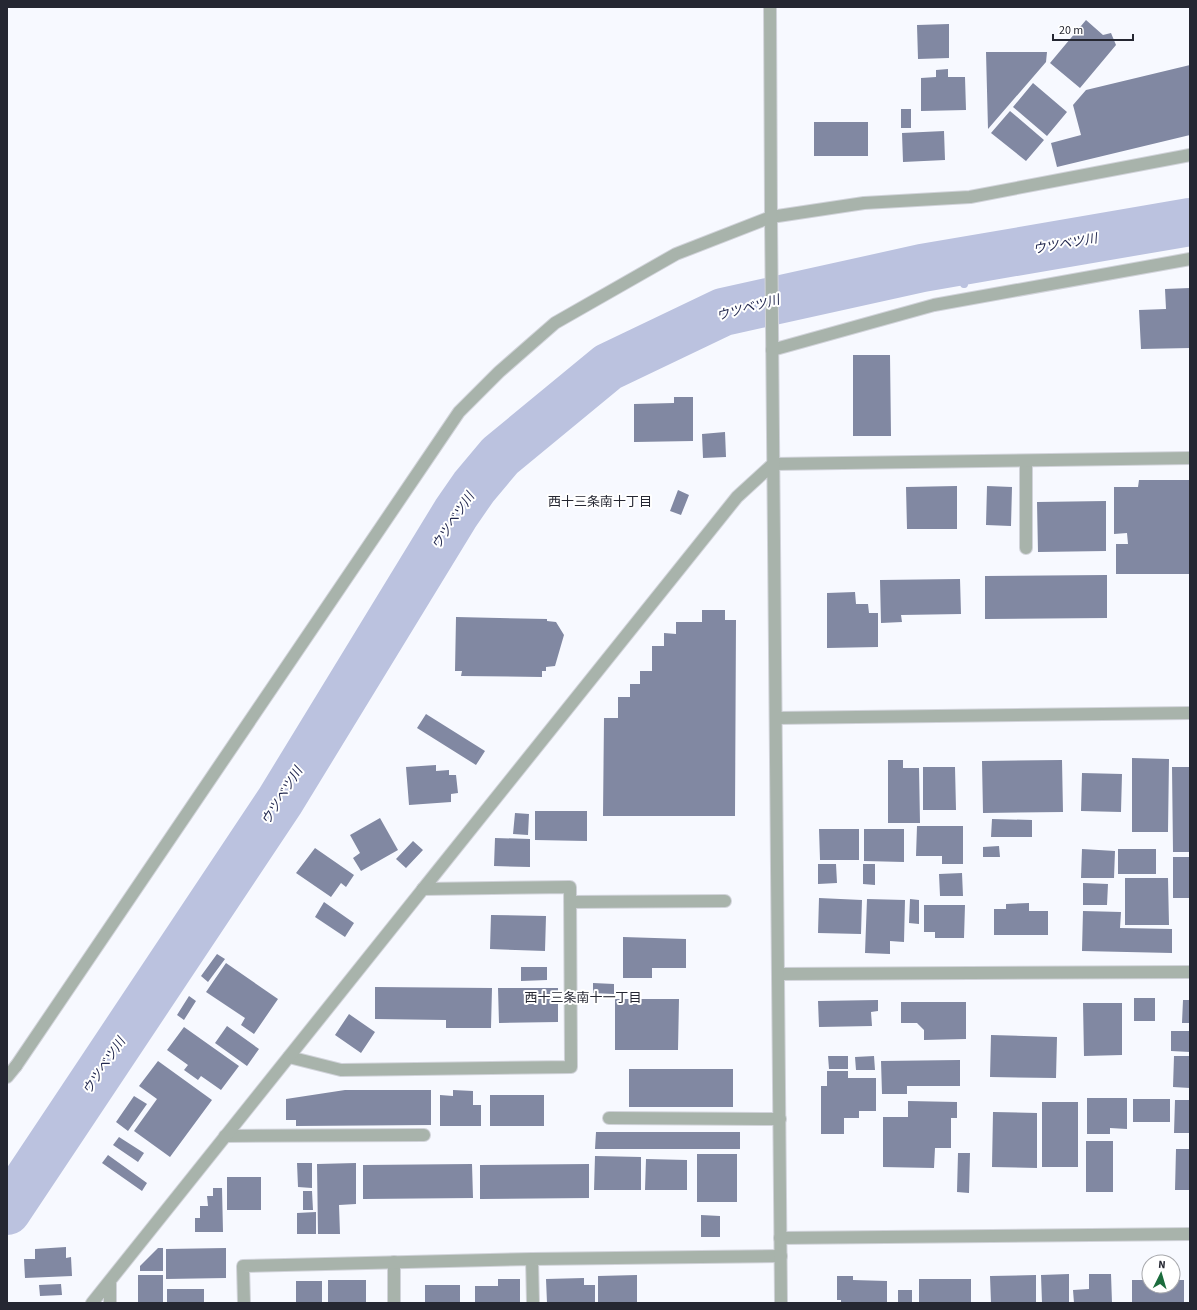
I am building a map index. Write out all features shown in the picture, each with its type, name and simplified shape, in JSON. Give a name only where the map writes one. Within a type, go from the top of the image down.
[{"type":"street","points":[[770,7],[781,1303]]},
{"type":"street","points":[[7,1078],[11,1066],[459,412],[499,372],[556,323],[676,254],[771,217],[864,203],[970,198],[1190,155]]},
{"type":"street","points":[[772,350],[934,305],[1190,259]]},
{"type":"street","points":[[92,1303],[737,497],[773,464],[1190,458]]},
{"type":"street","points":[[1026,460],[1026,548]]},
{"type":"street","points":[[776,718],[1190,713]]},
{"type":"street","points":[[289,1057],[341,1070],[571,1067],[570,887],[423,889]]},
{"type":"street","points":[[570,902],[725,902]]},
{"type":"street","points":[[778,974],[1190,972]]},
{"type":"street","points":[[609,1118],[780,1119]]},
{"type":"street","points":[[226,1136],[424,1135]]},
{"type":"street","points":[[780,1238],[1190,1234]]},
{"type":"street","points":[[244,1303],[243,1266],[532,1259],[781,1256]]},
{"type":"street","points":[[532,1259],[533,1303]]},
{"type":"street","points":[[394,1262],[394,1303]]},
{"type":"street","points":[[110,1281],[110,1303]]},
{"type":"building","points":[[1086,20],[1103,35],[1111,33],[1116,45],[1080,88],[1050,63]]},
{"type":"building","points":[[949,24],[949,58],[918,59],[917,25]]},
{"type":"building","points":[[986,52],[1047,52],[1046,62],[988,129]]},
{"type":"building","points":[[1190,65],[1190,135],[1057,167],[1051,143],[1081,135],[1073,105],[1086,90]]},
{"type":"building","points":[[948,69],[948,77],[965,77],[966,110],[921,111],[921,78],[936,77],[936,70]]},
{"type":"building","points":[[1033,83],[1067,112],[1047,136],[1013,107]]},
{"type":"building","points":[[901,109],[911,109],[911,128],[901,128]]},
{"type":"building","points":[[1010,111],[1044,140],[1026,161],[991,133]]},
{"type":"building","points":[[814,122],[868,122],[868,156],[814,156]]},
{"type":"building","points":[[944,131],[945,160],[903,162],[902,133]]},
{"type":"building","points":[[1190,288],[1190,348],[1141,349],[1139,310],[1166,309],[1165,289]]},
{"type":"building","points":[[853,355],[890,355],[891,436],[853,436]]},
{"type":"building","points":[[674,397],[693,397],[693,441],[634,442],[634,404],[674,403]]},
{"type":"building","points":[[725,432],[726,457],[703,458],[702,434]]},
{"type":"building","points":[[1139,480],[1190,480],[1190,574],[1116,574],[1116,544],[1128,544],[1127,533],[1114,534],[1114,487],[1138,487]]},
{"type":"building","points":[[957,486],[957,529],[907,529],[906,487]]},
{"type":"building","points":[[987,486],[1012,487],[1011,526],[986,525]]},
{"type":"building","points":[[678,490],[689,495],[681,515],[670,511]]},
{"type":"building","points":[[1106,501],[1106,551],[1038,552],[1037,502]]},
{"type":"building","points":[[1107,575],[1107,618],[985,619],[985,576]]},
{"type":"building","points":[[960,579],[961,614],[901,615],[902,622],[881,623],[880,580]]},
{"type":"building","points":[[855,592],[856,604],[868,604],[869,613],[878,613],[878,647],[827,648],[827,593]]},
{"type":"building","points":[[702,610],[725,610],[725,620],[736,620],[735,816],[603,816],[604,718],[618,718],[618,697],[630,697],[630,684],[640,684],[640,671],[652,671],[652,646],[664,646],[664,633],[676,634],[676,622],[702,622]]},
{"type":"building","points":[[456,617],[547,619],[547,621],[556,622],[564,635],[555,666],[546,667],[546,671],[542,671],[542,677],[461,676],[462,671],[455,671]]},
{"type":"building","points":[[426,714],[485,751],[476,765],[417,728]]},
{"type":"building","points":[[1132,758],[1169,759],[1168,832],[1132,832]]},
{"type":"building","points":[[888,760],[903,760],[903,768],[919,768],[920,823],[888,823]]},
{"type":"building","points":[[1062,760],[1063,812],[983,813],[982,761]]},
{"type":"building","points":[[436,765],[436,771],[449,770],[449,775],[456,775],[458,793],[451,794],[451,802],[409,805],[406,767]]},
{"type":"building","points":[[923,767],[955,767],[956,810],[923,810]]},
{"type":"building","points":[[1172,767],[1190,767],[1190,852],[1173,852]]},
{"type":"building","points":[[1082,773],[1122,774],[1121,812],[1081,811]]},
{"type":"building","points":[[535,811],[587,811],[587,841],[535,840]]},
{"type":"building","points":[[515,813],[529,814],[528,835],[513,834]]},
{"type":"building","points":[[380,818],[398,850],[361,871],[353,858],[360,853],[350,835]]},
{"type":"building","points":[[992,819],[1032,820],[1032,837],[991,837]]},
{"type":"building","points":[[917,826],[963,826],[963,864],[942,864],[942,856],[916,856]]},
{"type":"building","points":[[819,829],[859,829],[859,860],[820,860]]},
{"type":"building","points":[[864,829],[904,829],[904,862],[864,861]]},
{"type":"building","points":[[495,838],[530,839],[530,867],[494,866]]},
{"type":"building","points":[[413,841],[423,850],[406,868],[396,859]]},
{"type":"building","points":[[999,846],[1000,857],[983,857],[983,847]]},
{"type":"building","points":[[315,848],[354,875],[346,887],[341,883],[331,897],[296,873]]},
{"type":"building","points":[[1082,849],[1115,851],[1114,878],[1081,878]]},
{"type":"building","points":[[1118,849],[1156,849],[1156,874],[1118,874]]},
{"type":"building","points":[[1173,857],[1190,857],[1190,898],[1173,898]]},
{"type":"building","points":[[818,864],[836,864],[837,883],[818,884]]},
{"type":"building","points":[[863,864],[875,864],[875,885],[863,884]]},
{"type":"building","points":[[962,873],[963,896],[940,896],[939,874]]},
{"type":"building","points":[[1125,878],[1168,878],[1169,925],[1125,925]]},
{"type":"building","points":[[1083,883],[1108,884],[1107,905],[1083,905]]},
{"type":"building","points":[[819,898],[862,900],[861,934],[818,933]]},
{"type":"building","points":[[867,899],[905,900],[904,942],[890,941],[890,954],[865,953]]},
{"type":"building","points":[[910,899],[919,900],[919,924],[909,923]]},
{"type":"building","points":[[324,902],[354,923],[345,937],[315,917]]},
{"type":"building","points":[[1029,903],[1029,911],[1048,911],[1048,935],[994,935],[994,909],[1006,909],[1006,904]]},
{"type":"building","points":[[924,905],[965,905],[964,938],[935,938],[935,932],[924,932]]},
{"type":"building","points":[[1083,911],[1121,912],[1120,928],[1172,929],[1172,953],[1082,951]]},
{"type":"building","points":[[491,915],[546,916],[545,951],[490,949]]},
{"type":"building","points":[[623,937],[686,939],[686,968],[652,968],[652,978],[623,978]]},
{"type":"building","points":[[217,954],[225,959],[208,982],[201,976]]},
{"type":"building","points":[[226,963],[278,999],[254,1034],[241,1025],[245,1018],[206,992]]},
{"type":"building","points":[[521,967],[547,967],[547,980],[521,981]]},
{"type":"building","points":[[593,983],[614,984],[614,994],[593,993]]},
{"type":"building","points":[[375,987],[492,988],[491,1028],[446,1028],[446,1020],[375,1019]]},
{"type":"building","points":[[498,988],[558,988],[558,1022],[499,1023]]},
{"type":"building","points":[[189,996],[196,1001],[184,1020],[177,1015]]},
{"type":"building","points":[[1134,998],[1155,998],[1155,1021],[1134,1021]]},
{"type":"building","points":[[615,999],[679,999],[678,1050],[615,1050]]},
{"type":"building","points":[[878,1000],[878,1011],[871,1012],[872,1026],[819,1027],[818,1001]]},
{"type":"building","points":[[1183,1000],[1190,1000],[1190,1023],[1182,1023]]},
{"type":"building","points":[[901,1002],[966,1002],[966,1039],[924,1040],[924,1030],[917,1023],[901,1023]]},
{"type":"building","points":[[1083,1003],[1122,1003],[1122,1055],[1084,1056]]},
{"type":"building","points":[[349,1014],[375,1032],[361,1053],[335,1035]]},
{"type":"building","points":[[227,1026],[259,1049],[247,1066],[215,1043]]},
{"type":"building","points":[[184,1027],[239,1066],[221,1090],[201,1076],[198,1080],[184,1070],[188,1065],[167,1050]]},
{"type":"building","points":[[1171,1031],[1190,1031],[1190,1052],[1171,1051]]},
{"type":"building","points":[[991,1035],[1057,1037],[1056,1078],[990,1077]]},
{"type":"building","points":[[828,1056],[848,1056],[848,1069],[829,1069]]},
{"type":"building","points":[[874,1056],[875,1070],[856,1070],[855,1057]]},
{"type":"building","points":[[1174,1056],[1190,1056],[1190,1088],[1173,1087]]},
{"type":"building","points":[[960,1060],[960,1086],[907,1086],[907,1094],[882,1094],[881,1061]]},
{"type":"building","points":[[158,1061],[212,1100],[170,1157],[134,1131],[157,1099],[139,1086]]},
{"type":"building","points":[[629,1069],[733,1069],[733,1107],[629,1107]]},
{"type":"building","points":[[827,1071],[848,1071],[848,1078],[876,1078],[876,1111],[859,1111],[859,1118],[844,1118],[844,1134],[821,1134],[821,1086],[827,1086]]},
{"type":"building","points":[[345,1090],[431,1090],[431,1125],[296,1126],[296,1120],[286,1120],[286,1099]]},
{"type":"building","points":[[453,1090],[473,1091],[473,1105],[481,1105],[481,1126],[440,1126],[440,1095],[453,1096]]},
{"type":"building","points":[[490,1095],[544,1095],[544,1126],[490,1126]]},
{"type":"building","points":[[134,1096],[147,1104],[128,1131],[116,1122]]},
{"type":"building","points":[[1087,1098],[1127,1098],[1127,1129],[1110,1128],[1110,1134],[1087,1134]]},
{"type":"building","points":[[1133,1099],[1170,1099],[1170,1122],[1133,1122]]},
{"type":"building","points":[[1175,1100],[1190,1100],[1190,1133],[1174,1133]]},
{"type":"building","points":[[908,1101],[957,1102],[957,1118],[951,1118],[951,1148],[935,1148],[934,1168],[883,1167],[883,1117],[908,1117]]},
{"type":"building","points":[[1042,1102],[1078,1102],[1078,1167],[1042,1167]]},
{"type":"building","points":[[993,1112],[1037,1113],[1037,1168],[992,1167]]},
{"type":"building","points":[[596,1132],[740,1132],[740,1149],[595,1149]]},
{"type":"building","points":[[119,1137],[144,1153],[138,1162],[113,1145]]},
{"type":"building","points":[[1086,1141],[1113,1141],[1113,1192],[1086,1192]]},
{"type":"building","points":[[1176,1149],[1190,1149],[1190,1190],[1175,1190]]},
{"type":"building","points":[[958,1153],[970,1153],[969,1193],[957,1192]]},
{"type":"building","points":[[697,1154],[737,1154],[737,1202],[697,1202]]},
{"type":"building","points":[[108,1155],[147,1183],[142,1191],[102,1163]]},
{"type":"building","points":[[595,1156],[641,1157],[641,1190],[594,1190]]},
{"type":"building","points":[[646,1159],[687,1160],[687,1190],[645,1190]]},
{"type":"building","points":[[297,1163],[312,1163],[312,1188],[298,1187]]},
{"type":"building","points":[[356,1163],[356,1204],[339,1205],[340,1234],[318,1234],[317,1164]]},
{"type":"building","points":[[472,1164],[473,1198],[363,1199],[363,1165]]},
{"type":"building","points":[[589,1164],[589,1198],[480,1199],[480,1165]]},
{"type":"building","points":[[227,1177],[261,1177],[261,1210],[227,1210]]},
{"type":"building","points":[[213,1188],[222,1188],[223,1232],[195,1232],[195,1218],[200,1218],[200,1206],[208,1206],[207,1196],[213,1196]]},
{"type":"building","points":[[303,1191],[312,1191],[313,1210],[303,1210]]},
{"type":"building","points":[[316,1212],[316,1234],[297,1234],[297,1213]]},
{"type":"building","points":[[701,1215],[720,1216],[720,1237],[701,1237]]},
{"type":"building","points":[[66,1247],[66,1258],[71,1257],[72,1276],[25,1278],[24,1259],[35,1259],[35,1249]]},
{"type":"building","points":[[158,1248],[163,1248],[163,1271],[140,1271],[140,1266]]},
{"type":"building","points":[[226,1248],[226,1278],[166,1279],[166,1249]]},
{"type":"building","points":[[1069,1274],[1069,1303],[1042,1303],[1041,1275]]},
{"type":"building","points":[[1089,1274],[1111,1274],[1112,1303],[1074,1303],[1073,1290],[1089,1289]]},
{"type":"building","points":[[138,1275],[163,1275],[163,1303],[138,1303]]},
{"type":"building","points":[[637,1275],[637,1303],[598,1303],[598,1276]]},
{"type":"building","points":[[1036,1275],[1036,1303],[991,1303],[990,1276]]},
{"type":"building","points":[[837,1276],[853,1276],[853,1280],[887,1281],[887,1303],[841,1303],[841,1300],[837,1300]]},
{"type":"building","points":[[584,1278],[584,1285],[595,1285],[595,1303],[547,1303],[546,1279]]},
{"type":"building","points":[[498,1279],[520,1279],[520,1303],[475,1303],[475,1286],[498,1286]]},
{"type":"building","points":[[919,1279],[971,1279],[971,1303],[919,1303]]},
{"type":"building","points":[[328,1280],[366,1280],[366,1303],[328,1303]]},
{"type":"building","points":[[1132,1280],[1141,1280],[1141,1294],[1181,1294],[1181,1280],[1184,1280],[1184,1303],[1132,1303]]},
{"type":"building","points":[[296,1281],[322,1281],[322,1303],[296,1303]]},
{"type":"building","points":[[61,1284],[62,1295],[40,1296],[39,1285]]},
{"type":"building","points":[[425,1285],[460,1285],[460,1303],[425,1303]]},
{"type":"building","points":[[167,1289],[204,1289],[204,1303],[167,1303]]},
{"type":"building","points":[[898,1290],[912,1290],[912,1303],[898,1303]]},
{"type":"waterway","name":"ウツベツ川","points":[[7,1211],[280,801],[456,513],[474,487],[500,456],[608,367],[723,312],[922,268],[1190,222]]},
{"type":"waterway","points":[[962,261],[964,284]]},
{"type":"district","name":"西十三条南十丁目","points":[[600,502]]},
{"type":"district","name":"西十三条南十一丁目","points":[[583,998]]}]
